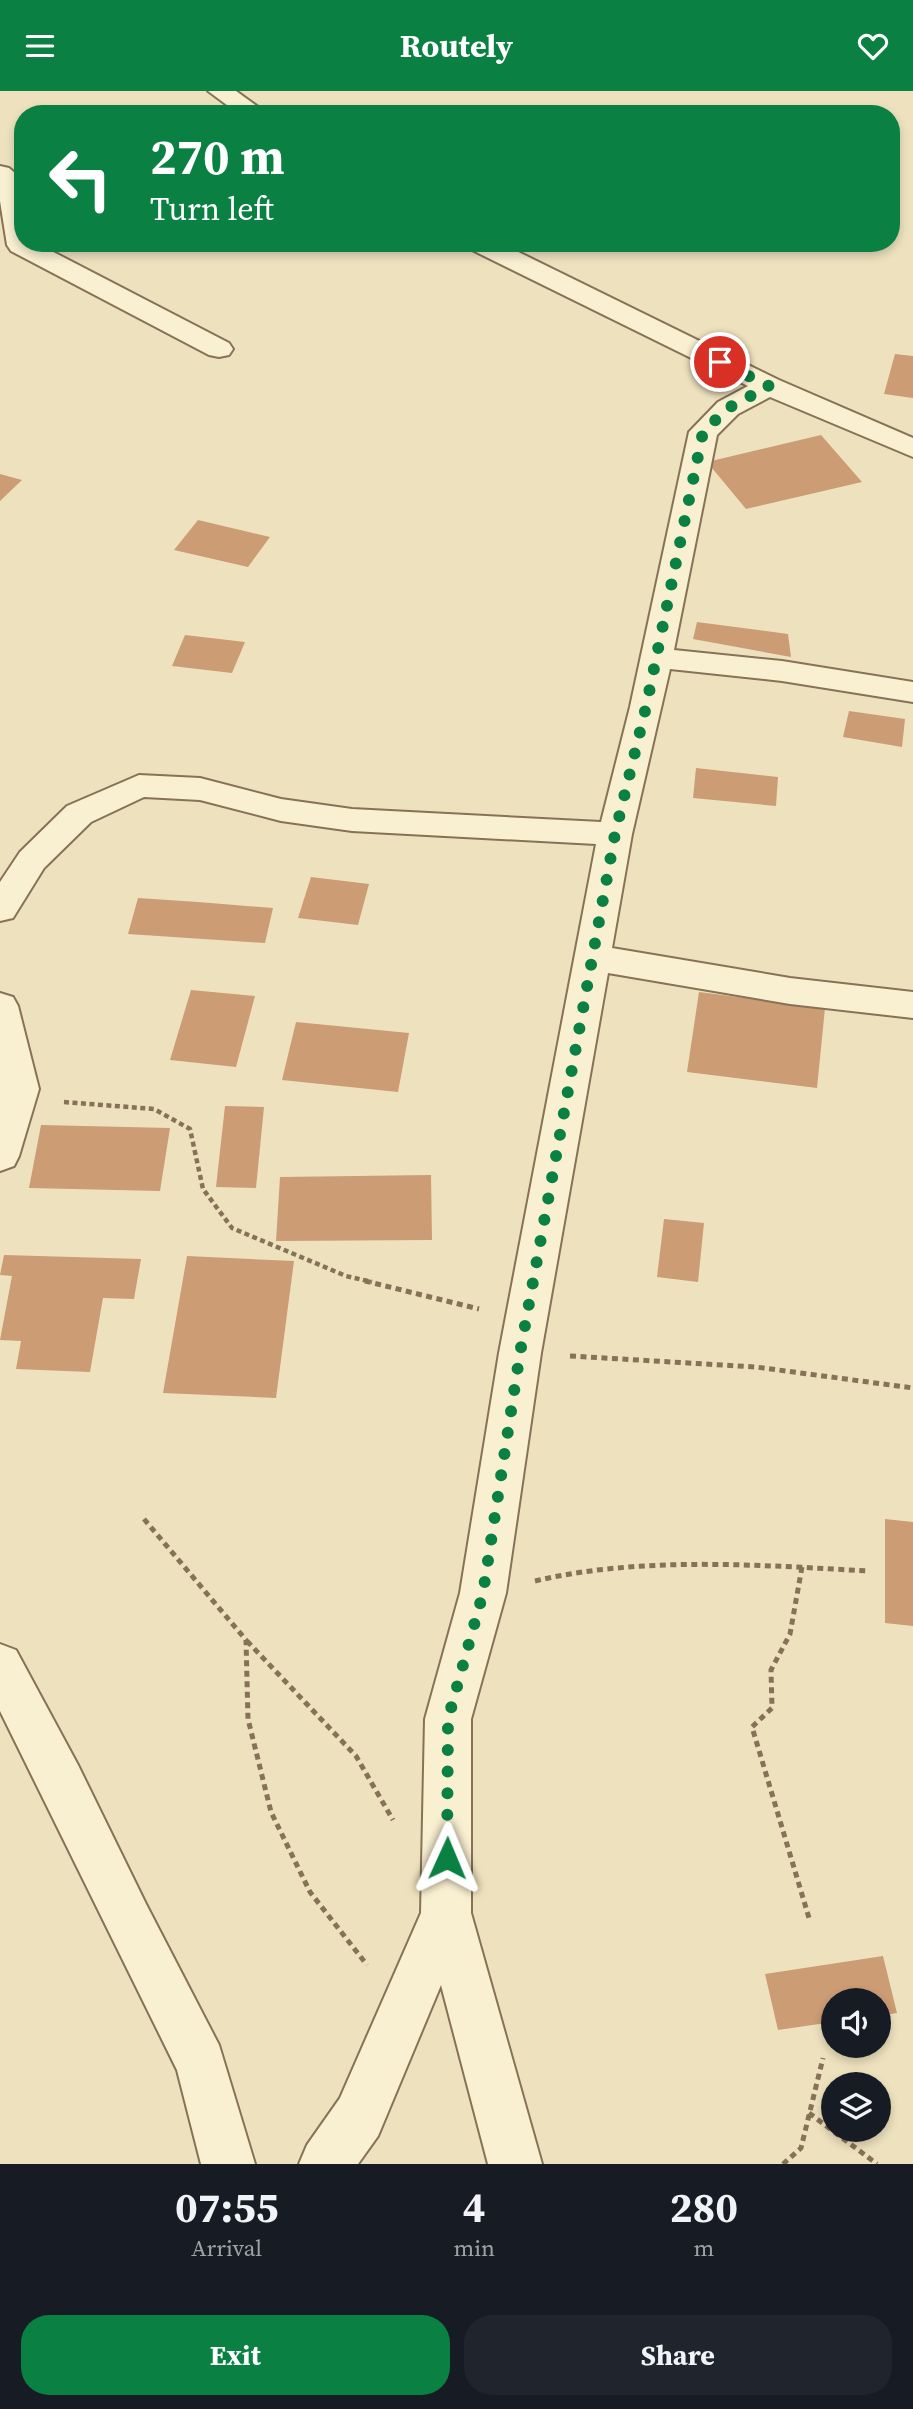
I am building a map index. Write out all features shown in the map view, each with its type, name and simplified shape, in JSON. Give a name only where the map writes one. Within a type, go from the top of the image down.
[{"type":"street","points":[[220,91],[242,105]]},
{"type":"street","points":[[11,176],[14,199]]},
{"type":"street","points":[[33,252],[219,349]]},
{"type":"street","points":[[497,252],[769,386],[913,448]]},
{"type":"street","points":[[516,2164],[446,1913],[448,1719],[483,1593],[523,1337],[615,834],[646,707],[703,432],[728,408],[769,386]]},
{"type":"street","points":[[655,658],[782,671],[913,692]]},
{"type":"street","points":[[1,914],[32,859],[79,814],[139,786],[200,789],[281,810],[352,820],[615,834]]},
{"type":"street","points":[[594,958],[790,991],[913,1005]]},
{"type":"street","points":[[0,1006],[20,1089],[0,1156]]},
{"type":"street","points":[[0,1665],[61,1781],[128,1921],[201,2063],[228,2164]]},
{"type":"street","points":[[326,2164],[359,2117],[446,1913]]},
{"type":"path","points":[[20,1089],[70,1104],[154,1109],[190,1129],[203,1189],[232,1228],[346,1276],[523,1337],[913,1388]]},
{"type":"path","points":[[145,1519],[246,1640],[356,1756],[397,1829]]},
{"type":"path","points":[[483,1593],[581,1570],[747,1564],[868,1571]]},
{"type":"path","points":[[802,1567],[790,1634],[771,1670],[772,1708],[752,1727],[809,1918]]},
{"type":"path","points":[[246,1640],[248,1719],[271,1812],[310,1892],[404,2013]]},
{"type":"path","points":[[783,2164],[801,2148],[822,2058]]},
{"type":"path","points":[[809,2113],[877,2164]]},
{"type":"building","points":[[895,354],[913,356],[913,398],[884,394]]},
{"type":"building","points":[[821,435],[862,482],[746,509],[707,462]]},
{"type":"building","points":[[0,474],[22,480],[0,501]]},
{"type":"building","points":[[198,520],[270,537],[248,567],[174,550]]},
{"type":"building","points":[[697,622],[788,634],[791,657],[693,639]]},
{"type":"building","points":[[185,635],[245,642],[232,673],[172,666]]},
{"type":"building","points":[[849,711],[905,719],[902,747],[843,737]]},
{"type":"building","points":[[696,768],[778,777],[776,806],[693,798]]},
{"type":"building","points":[[311,877],[369,884],[358,925],[298,918]]},
{"type":"building","points":[[138,898],[273,908],[265,943],[128,934]]},
{"type":"building","points":[[191,990],[255,996],[236,1067],[170,1060]]},
{"type":"building","points":[[699,992],[825,1008],[817,1088],[687,1072]]},
{"type":"building","points":[[296,1022],[409,1033],[398,1092],[282,1080]]},
{"type":"building","points":[[225,1106],[264,1107],[256,1188],[216,1187]]},
{"type":"building","points":[[41,1125],[170,1128],[160,1191],[29,1188]]},
{"type":"building","points":[[431,1175],[432,1240],[276,1241],[280,1177]]},
{"type":"building","points":[[664,1219],[704,1223],[698,1282],[657,1277]]},
{"type":"building","points":[[4,1255],[141,1259],[134,1299],[103,1298],[90,1372],[16,1369],[21,1341],[0,1340],[12,1276],[0,1275]]},
{"type":"building","points":[[187,1256],[294,1261],[276,1398],[163,1393]]},
{"type":"building","points":[[885,1519],[913,1522],[913,1626],[885,1623]]},
{"type":"building","points":[[883,1956],[891,1988],[821,1988],[821,2024],[778,2030],[765,1974]]},
{"type":"building","points":[[891,1989],[897,2013],[891,2014]]},
{"type":"route","points":[[447,1858],[448,1719],[483,1593],[520,1353],[615,834],[646,707],[703,432],[728,408],[769,386],[720,362]]}]
